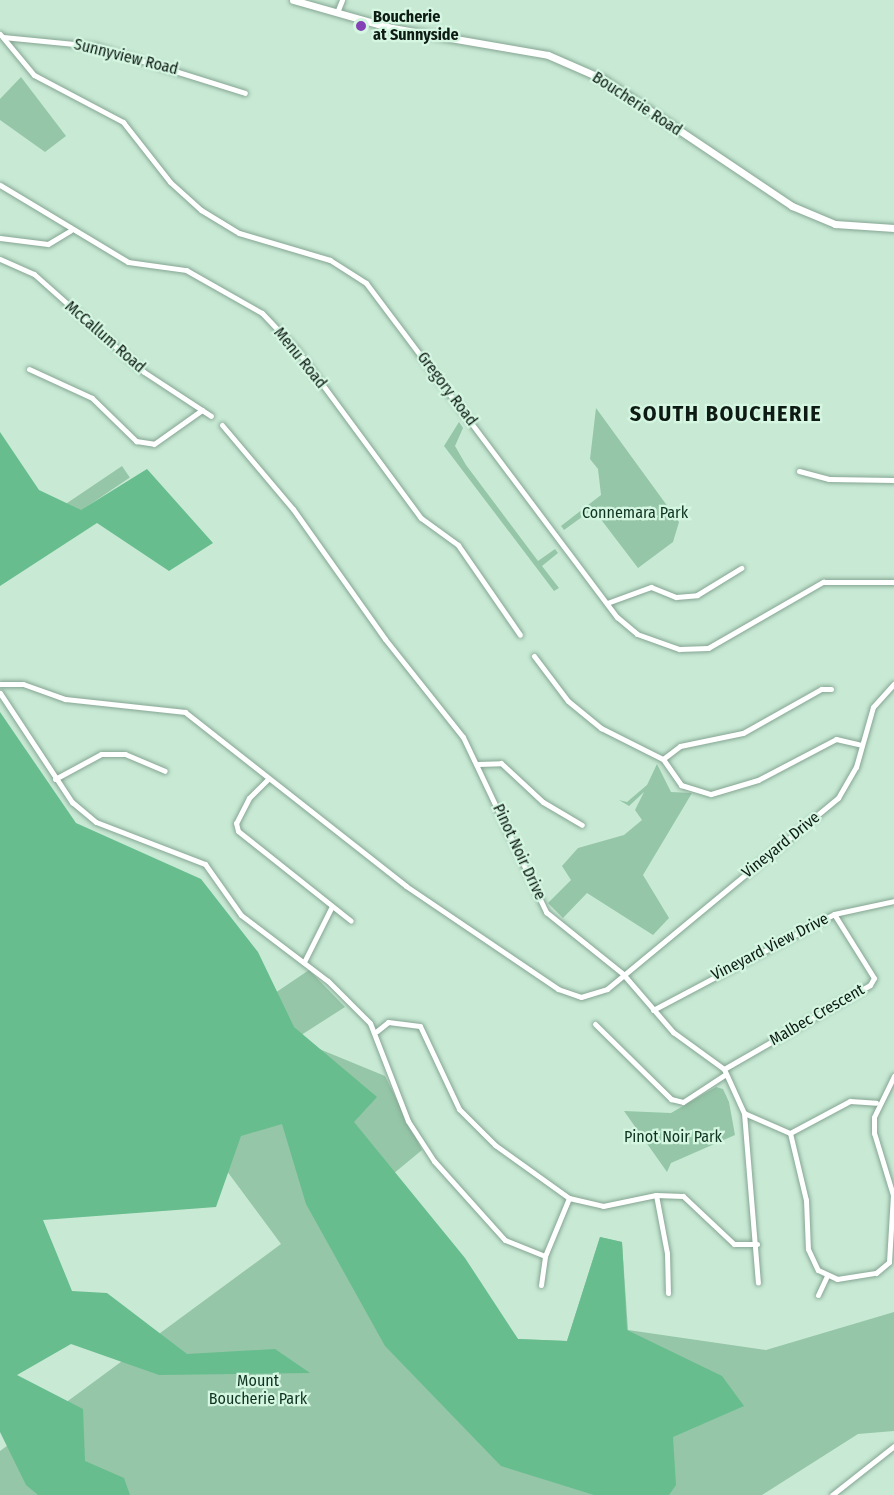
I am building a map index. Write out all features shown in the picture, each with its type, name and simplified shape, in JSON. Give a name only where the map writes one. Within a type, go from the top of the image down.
[{"type":"main road","name":"Boucherie Road","points":[[293,0],[338,10],[392,28],[548,55],[603,79],[792,206],[835,224],[894,228]]},
{"type":"street","points":[[338,10],[342,0]]},
{"type":"street","name":"Sunnyview Road","points":[[2,35],[94,46],[245,93]]},
{"type":"street","name":"Gregory Road","points":[[2,35],[34,75],[123,122],[170,182],[201,210],[239,233],[330,260],[366,283],[607,603],[637,634],[656,643],[679,649],[708,648],[823,582],[894,582]]},
{"type":"street","name":"Menu Road","points":[[0,185],[70,231],[145,268],[186,270],[262,313],[297,350],[421,518],[458,545],[520,635]]},
{"type":"street","points":[[0,238],[48,244],[70,231]]},
{"type":"street","name":"McCallum Road","points":[[0,259],[34,274],[144,372],[211,416]]},
{"type":"street","points":[[29,369],[92,398],[136,441],[154,444],[202,410]]},
{"type":"street","name":"Pinot Noir Drive","points":[[222,425],[292,509],[478,764],[546,912],[623,974],[673,1032],[725,1072],[744,1113],[757,1244],[758,1282]]},
{"type":"street","points":[[799,471],[829,479],[894,480]]},
{"type":"street","points":[[607,603],[651,587],[676,597],[697,596],[741,568]]},
{"type":"street","points":[[534,656],[568,701],[601,728],[663,759],[681,785],[711,794],[758,780],[836,739],[861,745]]},
{"type":"street","name":"Vineyard Drive","points":[[0,684],[23,684],[65,699],[185,712],[406,886],[558,989],[581,997],[607,989],[838,798],[856,767],[873,707],[894,684]]},
{"type":"street","points":[[663,759],[680,746],[743,734],[821,689],[831,689]]},
{"type":"street","points":[[0,693],[55,778],[96,822],[205,864],[241,915],[304,962],[377,1031],[408,1121],[434,1161],[505,1240],[545,1256]]},
{"type":"street","points":[[55,778],[100,754],[124,754],[165,771]]},
{"type":"street","points":[[478,764],[501,763],[543,802],[582,825]]},
{"type":"street","points":[[268,779],[249,798],[236,823],[238,831],[331,908],[351,921]]},
{"type":"street","name":"Vineyard View Drive","points":[[653,1010],[834,914],[894,901]]},
{"type":"street","points":[[304,962],[331,908]]},
{"type":"street","name":"Malbec Crescent","points":[[725,1072],[870,985],[874,978],[834,914]]},
{"type":"street","points":[[377,1031],[388,1022],[420,1026],[459,1109],[495,1145],[569,1198],[603,1206],[656,1195],[682,1196],[734,1244],[757,1244]]},
{"type":"street","points":[[595,1024],[671,1099],[683,1102],[725,1072]]},
{"type":"street","points":[[827,1276],[876,1274],[889,1262],[893,1195],[874,1133],[876,1103],[894,1076]]},
{"type":"street","points":[[790,1133],[850,1101],[876,1103]]},
{"type":"street","points":[[744,1113],[790,1133]]},
{"type":"street","points":[[790,1133],[806,1200],[808,1249],[827,1276]]},
{"type":"street","points":[[656,1195],[667,1253],[668,1293]]},
{"type":"street","points":[[541,1285],[545,1256],[569,1198]]},
{"type":"street","points":[[818,1295],[827,1276]]},
{"type":"street","points":[[832,1495],[894,1446]]},
{"type":"green space","points":[[21,77],[66,136],[45,152],[0,120],[0,99]]},
{"type":"green space","name":"Connemara Park","points":[[596,408],[679,522],[673,542],[638,568],[593,509],[564,530],[561,526],[601,495],[598,469],[590,459]]},
{"type":"green space","points":[[459,422],[463,428],[455,446],[466,465],[538,561],[555,549],[558,553],[542,566],[559,588],[554,591],[444,446]]},
{"type":"green space","points":[[0,432],[39,490],[81,510],[147,469],[213,543],[169,571],[97,523],[0,586]]},
{"type":"green space","points":[[122,466],[130,478],[57,527],[49,515]]},
{"type":"green space","points":[[0,712],[76,823],[201,879],[258,952],[294,1027],[377,1097],[354,1122],[465,1258],[518,1339],[567,1341],[600,1237],[622,1242],[627,1330],[722,1376],[744,1406],[673,1437],[676,1485],[669,1495],[594,1495],[501,1466],[385,1346],[306,1204],[282,1124],[241,1136],[216,1207],[43,1220],[72,1291],[107,1293],[187,1354],[275,1349],[310,1373],[159,1375],[71,1344],[17,1375],[83,1409],[85,1461],[124,1478],[130,1495],[38,1495],[26,1485],[0,1432]]},
{"type":"green space","points":[[657,764],[671,792],[692,793],[643,875],[669,918],[653,935],[587,893],[563,918],[548,903],[571,880],[562,866],[578,848],[624,835],[642,820],[635,810],[644,792],[629,806],[619,800],[627,802],[647,785]]},
{"type":"green space","name":"Mount Boucherie Park","points":[[309,970],[345,1007],[295,1039],[385,1076],[422,1150],[393,1174],[518,1339],[567,1341],[600,1237],[622,1242],[628,1330],[766,1350],[894,1312],[894,1431],[858,1434],[762,1495],[0,1495],[0,1451],[281,1244],[155,1074]]},
{"type":"green space","name":"Pinot Noir Park","points":[[716,1087],[723,1089],[729,1102],[735,1135],[671,1163],[667,1172],[624,1111],[671,1113]]},
{"type":"place","name":"Boucherie at Sunnyside","points":[[361,26]]},
{"type":"district","name":"SOUTH BOUCHERIE","points":[[726,414]]}]
